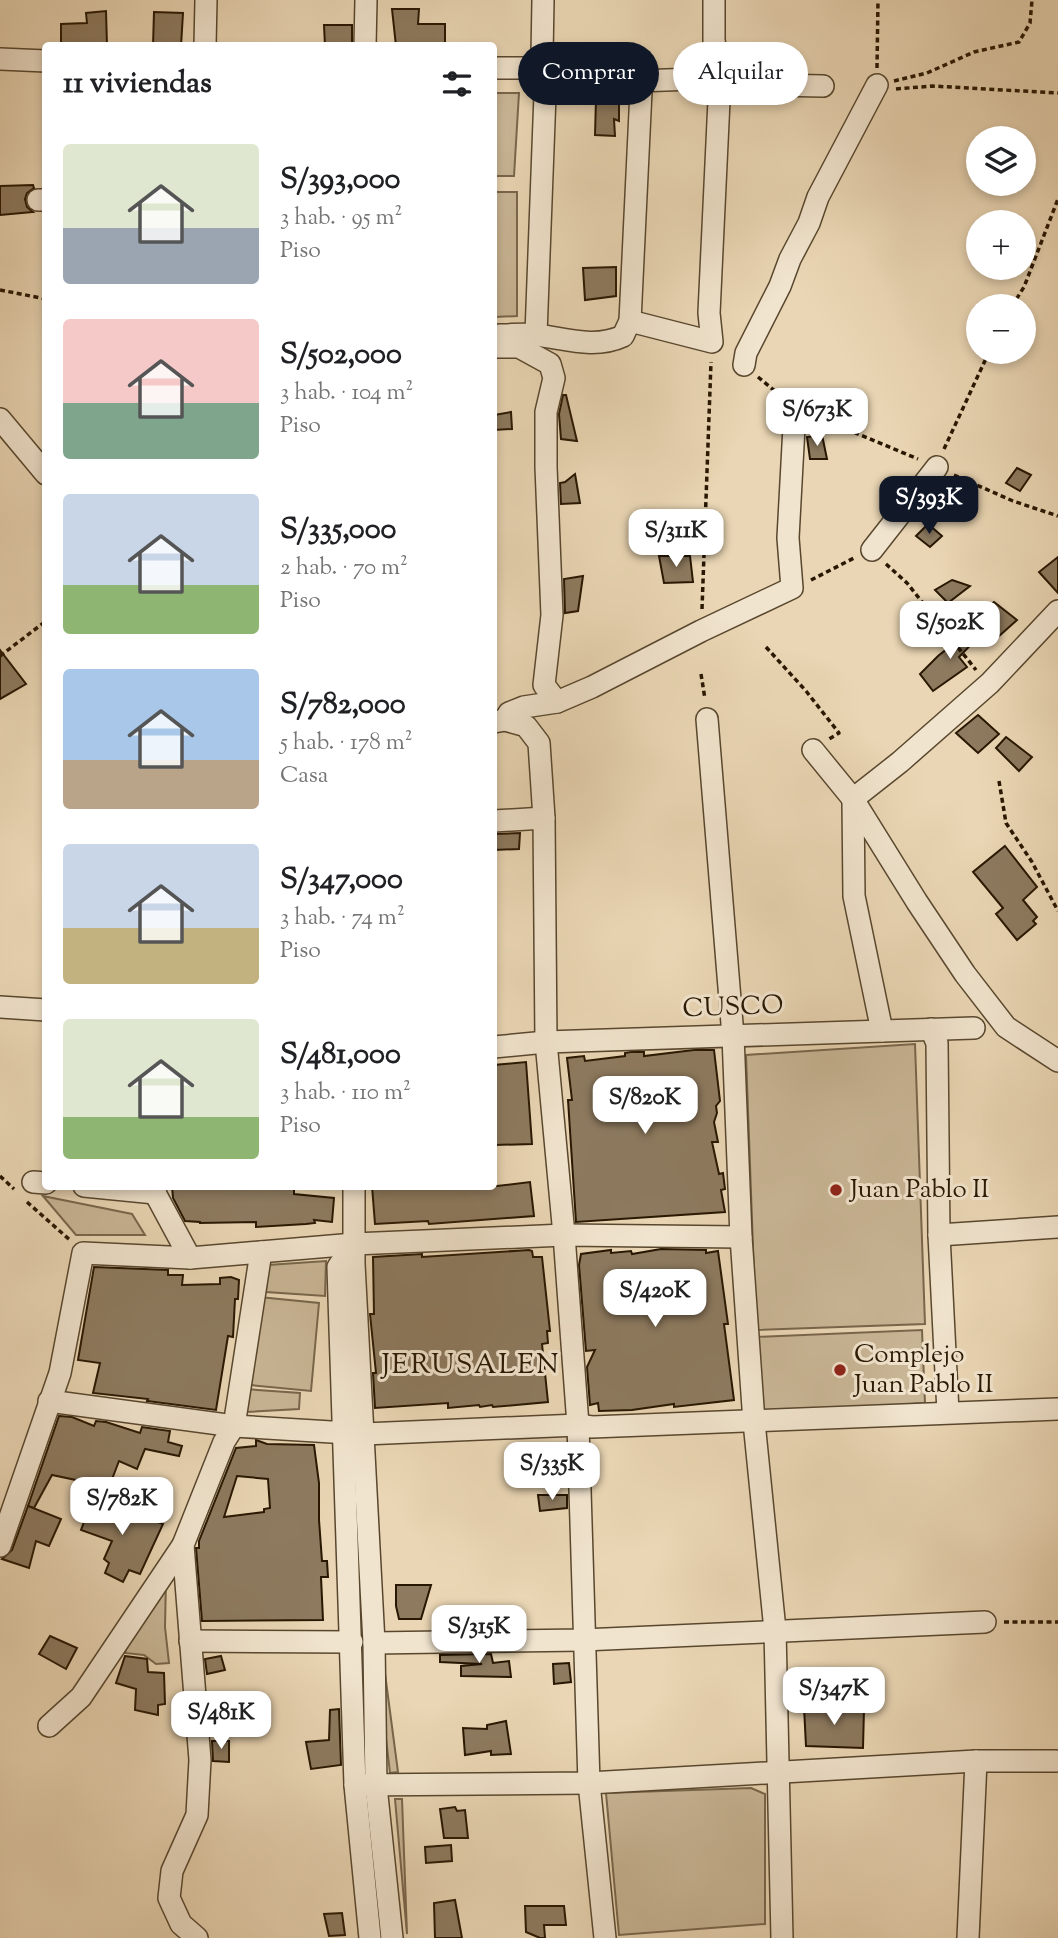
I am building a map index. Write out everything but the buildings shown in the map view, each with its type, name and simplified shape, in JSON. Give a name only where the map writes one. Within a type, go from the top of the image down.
[{"type":"street","points":[[205,42],[206,0]]},
{"type":"street","points":[[365,42],[366,0]]},
{"type":"street","points":[[542,42],[543,0]]},
{"type":"street","points":[[714,0],[714,42]]},
{"type":"street","points":[[0,59],[42,61]]},
{"type":"street","points":[[497,68],[518,68]]},
{"type":"street","points":[[808,86],[823,86]]},
{"type":"street","points":[[744,365],[746,353],[780,286],[818,197],[882,87]]},
{"type":"street","points":[[536,334],[545,105]]},
{"type":"street","points":[[497,335],[536,334],[576,342],[610,342],[623,336],[630,321],[640,105]]},
{"type":"street","points":[[630,321],[712,342],[709,313],[719,105]]},
{"type":"street","points":[[497,347],[519,347],[550,364],[554,378],[546,412],[545,467],[552,615],[544,685],[557,702]]},
{"type":"street","points":[[499,721],[524,707],[557,702],[593,687],[792,588],[788,538],[796,408]]},
{"type":"street","points":[[0,419],[42,469]]},
{"type":"street","points":[[872,550],[937,467]]},
{"type":"street","points":[[853,799],[900,762],[990,683],[1058,611]]},
{"type":"street","points":[[707,719],[733,1036],[741,1237],[754,1422],[775,1630],[782,1938]]},
{"type":"street","points":[[499,721],[526,726],[539,743],[544,818],[546,1042],[578,1425],[589,1783],[605,1938]]},
{"type":"street","points":[[813,750],[853,799],[965,974],[1006,1027],[1058,1061]]},
{"type":"street","points":[[853,799],[854,896],[882,1031]]},
{"type":"street","points":[[497,821],[544,818]]},
{"type":"street","points":[[0,1007],[42,1010]]},
{"type":"street","name":"CUSCO","points":[[497,1047],[546,1042],[974,1028]]},
{"type":"street","points":[[931,1029],[937,1042],[939,1235],[947,1412]]},
{"type":"street","points":[[155,1190],[190,1258]]},
{"type":"street","points":[[354,1190],[354,1244],[338,1267],[374,1643],[366,1786],[392,1938]]},
{"type":"street","points":[[939,1235],[1058,1227]]},
{"type":"street","points":[[0,1546],[60,1373],[83,1253],[190,1258],[354,1244],[564,1236],[741,1237]]},
{"type":"street","points":[[49,1726],[81,1697],[184,1545],[224,1442],[234,1426],[261,1252]]},
{"type":"street","points":[[49,1401],[234,1426],[353,1433],[754,1422],[1058,1409]]},
{"type":"street","points":[[353,1433],[352,1642],[366,1786],[370,1938]]},
{"type":"street","points":[[184,1545],[200,1760],[197,1815],[172,1871],[169,1898],[181,1924],[197,1938]]},
{"type":"street","points":[[374,1643],[583,1640],[985,1622]]},
{"type":"street","points":[[190,1641],[352,1642]]},
{"type":"street","points":[[366,1786],[589,1783],[779,1771],[1056,1761]]},
{"type":"street","points":[[968,1938],[976,1762]]},
{"type":"path","points":[[878,0],[882,87]]},
{"type":"path","points":[[882,87],[927,74],[974,52],[1019,41],[1030,23],[1032,0]]},
{"type":"path","points":[[882,87],[932,86],[1058,93]]},
{"type":"path","points":[[1020,294],[1058,199]]},
{"type":"path","points":[[0,290],[42,298]]},
{"type":"path","points":[[701,631],[712,342]]},
{"type":"path","points":[[937,467],[952,429],[984,364]]},
{"type":"path","points":[[744,365],[796,408],[1013,501],[1058,516]]},
{"type":"path","points":[[792,588],[872,550],[907,583],[957,647],[990,683]]},
{"type":"path","points":[[0,656],[42,624]]},
{"type":"path","points":[[766,648],[806,691],[839,733],[813,750]]},
{"type":"path","points":[[701,674],[707,719]]},
{"type":"path","points":[[999,781],[1006,823],[1038,873],[1058,911]]},
{"type":"path","points":[[0,1176],[83,1253]]},
{"type":"path","points":[[985,1622],[1058,1622]]},
{"type":"shaded area","points":[[497,93],[518,93],[514,176],[497,176]]},
{"type":"shaded area","points":[[497,192],[517,192],[517,316],[497,317]]},
{"type":"shaded area","name":"Juan Pablo II","points":[[915,1044],[925,1324],[756,1330],[746,1055]]},
{"type":"shaded area","points":[[43,1196],[132,1214],[145,1235],[76,1235]]},
{"type":"shaded area","points":[[326,1261],[325,1296],[266,1292],[268,1265]]},
{"type":"shaded area","points":[[259,1297],[319,1303],[311,1391],[250,1385]]},
{"type":"shaded area","name":"Complejo Juan Pablo II","points":[[922,1330],[925,1403],[758,1414],[755,1337]]},
{"type":"shaded area","points":[[245,1389],[300,1393],[299,1409],[246,1412]]},
{"type":"shaded area","points":[[166,1579],[165,1627],[169,1663],[156,1664],[144,1655],[125,1653],[129,1638]]},
{"type":"shaded area","points":[[382,1651],[398,1772],[390,1773],[376,1652]]},
{"type":"shaded area","points":[[751,1788],[765,1794],[765,1924],[619,1935],[606,1793]]},
{"type":"shaded area","points":[[395,1799],[402,1799],[407,1934]]},
{"type":"place","name":"Juan Pablo II","points":[[836,1190]]},
{"type":"place","name":"Complejo Juan Pablo II","points":[[840,1370]]},
{"type":"district","name":"JERUSALEN","points":[[471,1366]]}]
